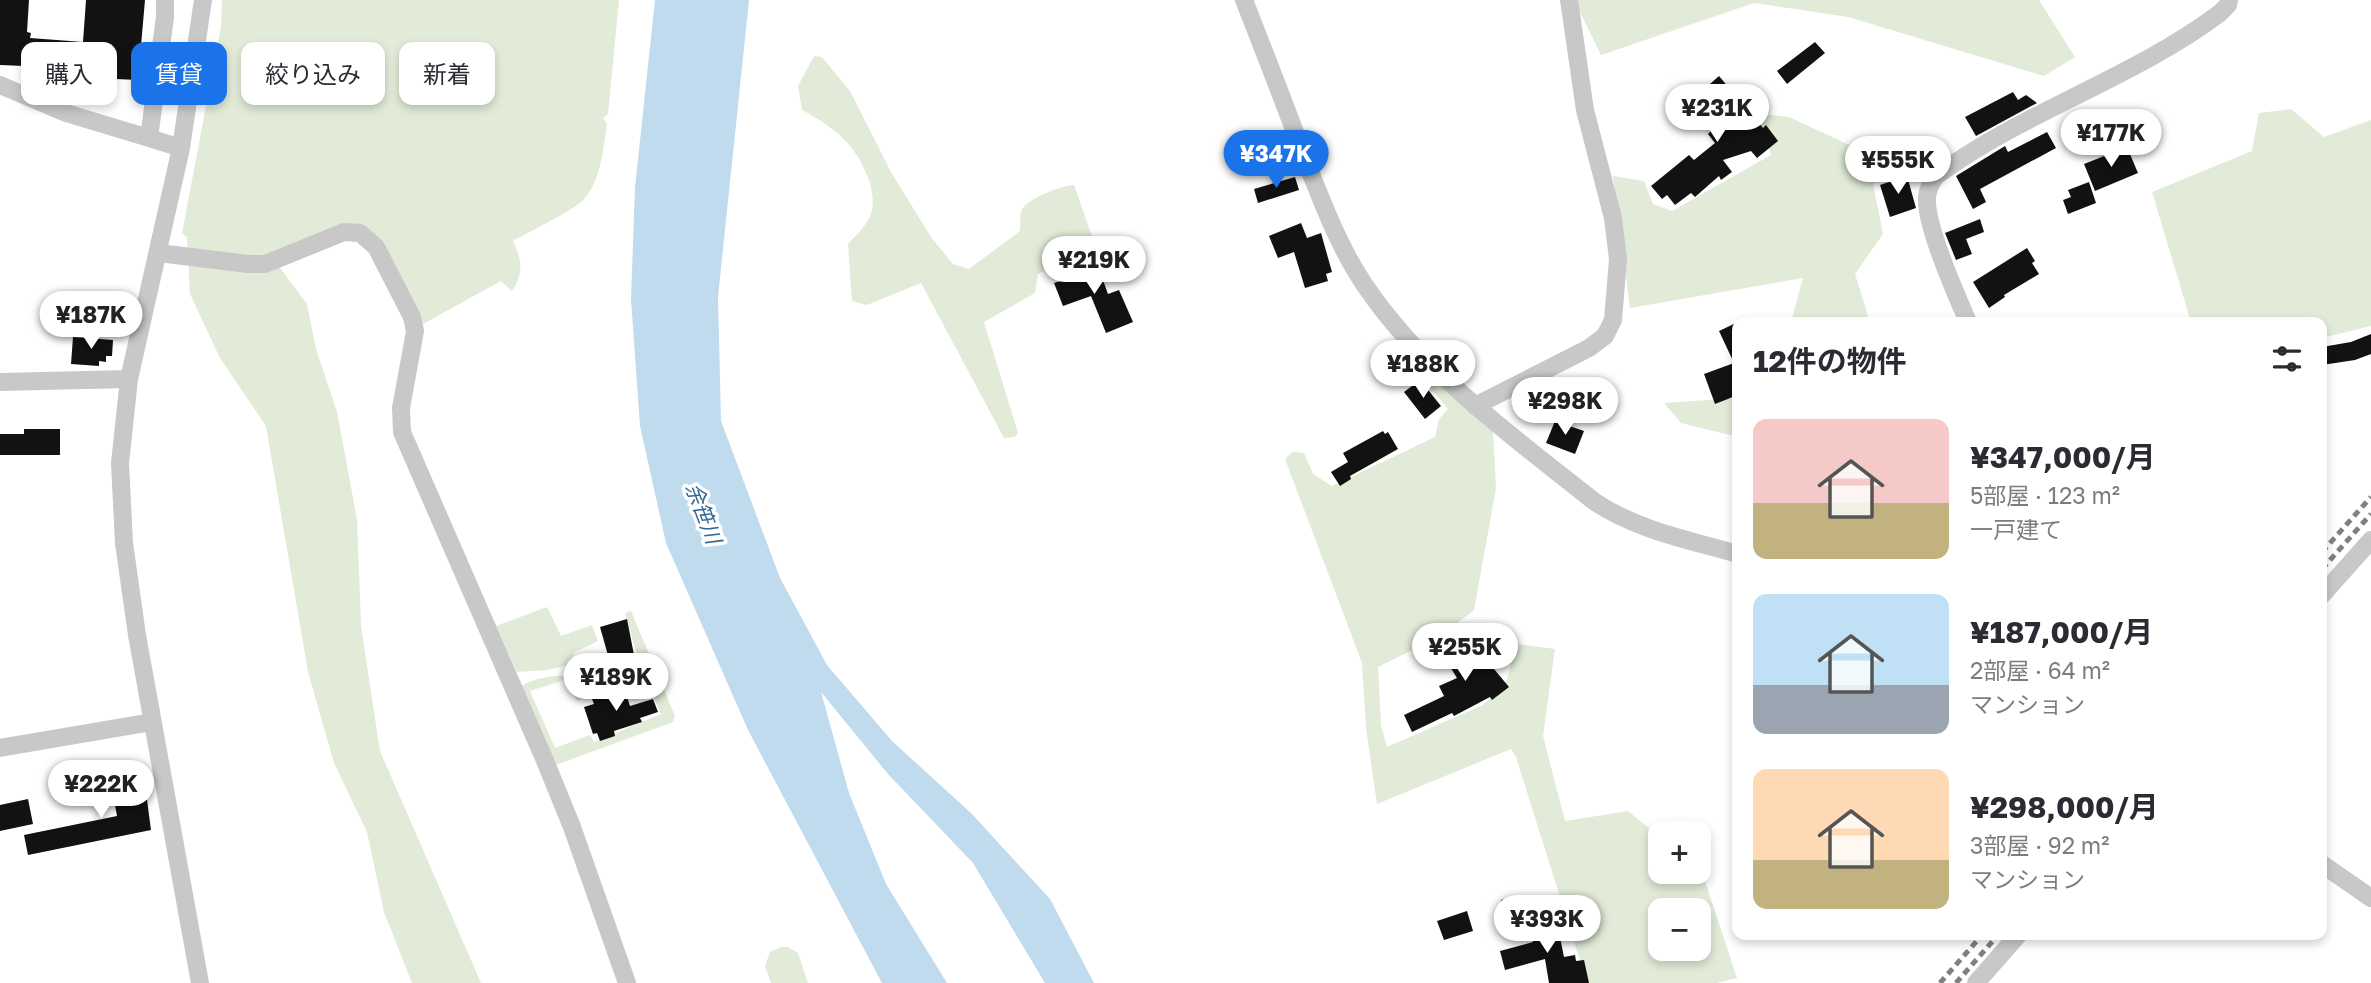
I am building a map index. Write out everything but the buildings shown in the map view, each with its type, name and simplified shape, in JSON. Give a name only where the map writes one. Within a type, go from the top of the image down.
[{"type":"street","points":[[149,138],[165,0]]},
{"type":"street","points":[[200,983],[152,722],[124,543],[120,463],[129,380],[181,148],[203,0]]},
{"type":"street","points":[[1244,0],[1337,236],[1363,283],[1400,330],[1436,370],[1475,406],[1611,513],[1638,525],[1732,552]]},
{"type":"street","points":[[1475,406],[1589,348],[1605,337],[1613,320],[1618,259],[1613,218],[1586,110],[1569,0]]},
{"type":"street","points":[[1966,317],[1943,260],[1929,213],[1929,186],[1936,176],[2002,134],[2157,55],[2220,13],[2230,0]]},
{"type":"street","points":[[0,85],[66,113],[181,148]]},
{"type":"street","points":[[159,253],[265,264],[345,232],[360,233],[376,247],[412,317],[415,331],[401,408],[402,432],[556,789],[627,983]]},
{"type":"street","points":[[0,383],[129,380]]},
{"type":"street","points":[[2327,589],[2371,540]]},
{"type":"street","points":[[0,748],[152,722]]},
{"type":"street","points":[[2327,867],[2371,898]]},
{"type":"street","points":[[1976,983],[2014,940]]},
{"type":"green space","points":[[222,0],[619,0],[608,114],[603,118],[607,124],[597,176],[588,195],[575,207],[513,241],[520,266],[512,291],[501,281],[423,324],[417,319],[361,228],[272,257],[307,304],[316,349],[337,412],[357,519],[361,626],[380,751],[481,983],[412,983],[384,912],[367,832],[334,763],[308,672],[266,426],[220,358],[190,294],[187,237],[182,233],[206,105],[227,105],[227,42],[218,42]]},
{"type":"green space","points":[[1574,0],[2039,0],[2075,57],[2044,76],[1848,17],[1754,3],[1601,55]]},
{"type":"green space","points":[[814,56],[822,57],[850,91],[891,172],[931,237],[953,264],[969,269],[1020,231],[1021,213],[1026,204],[1047,193],[1074,185],[1092,236],[1089,247],[1038,274],[1035,293],[984,322],[1018,433],[1015,437],[1004,438],[921,283],[867,305],[852,301],[848,244],[869,218],[872,195],[864,167],[851,147],[825,123],[802,110],[798,86]]},
{"type":"green space","points":[[2291,109],[2324,137],[2371,120],[2371,326],[2327,337],[2327,317],[2190,317],[2152,192],[2252,151],[2259,113]]},
{"type":"green space","points":[[1769,115],[1789,117],[1888,163],[1873,184],[1883,234],[1855,274],[1868,317],[1792,317],[1803,278],[1630,308],[1613,176],[1644,181],[1653,204],[1672,211],[1771,155],[1761,123]]},
{"type":"green space","points":[[1404,345],[1493,432],[1496,488],[1474,610],[1439,637],[1378,667],[1381,725],[1387,747],[1483,705],[1507,680],[1516,644],[1555,649],[1543,736],[1565,821],[1628,811],[1648,827],[1648,884],[1706,884],[1711,898],[1648,898],[1648,961],[1711,961],[1711,899],[1737,978],[1717,983],[1587,983],[1516,757],[1511,749],[1377,804],[1366,728],[1362,663],[1285,459],[1293,452],[1304,453],[1313,474],[1332,486],[1435,437],[1439,419],[1448,409],[1397,349]]},
{"type":"green space","points":[[1732,398],[1732,436],[1681,423],[1664,403]]},
{"type":"green space","points":[[547,607],[561,636],[592,625],[598,641],[575,652],[568,665],[517,672],[496,626]]},
{"type":"green space","points":[[631,611],[675,716],[673,722],[556,765],[521,686],[541,678],[608,671],[638,658],[625,613]],"holes":[[[567,679],[577,701],[622,683],[635,700],[653,695],[661,714],[594,742],[590,735],[555,748],[530,691]]]},
{"type":"green space","points":[[788,947],[798,953],[808,983],[771,983],[765,966],[770,952]]},
{"type":"water","name":"余笹川","points":[[655,0],[749,0],[718,297],[721,421],[780,578],[827,665],[892,741],[972,814],[1050,899],[1094,983],[1045,983],[973,863],[888,774],[821,692],[849,793],[886,884],[947,983],[882,983],[748,730],[666,543],[640,426],[631,299],[635,187]]},
{"type":"railway","points":[[2327,546],[2371,497]]},
{"type":"railway","points":[[2327,563],[2371,514]]},
{"type":"railway","points":[[1940,983],[1978,940]]},
{"type":"railway","points":[[1956,983],[1994,940]]}]
